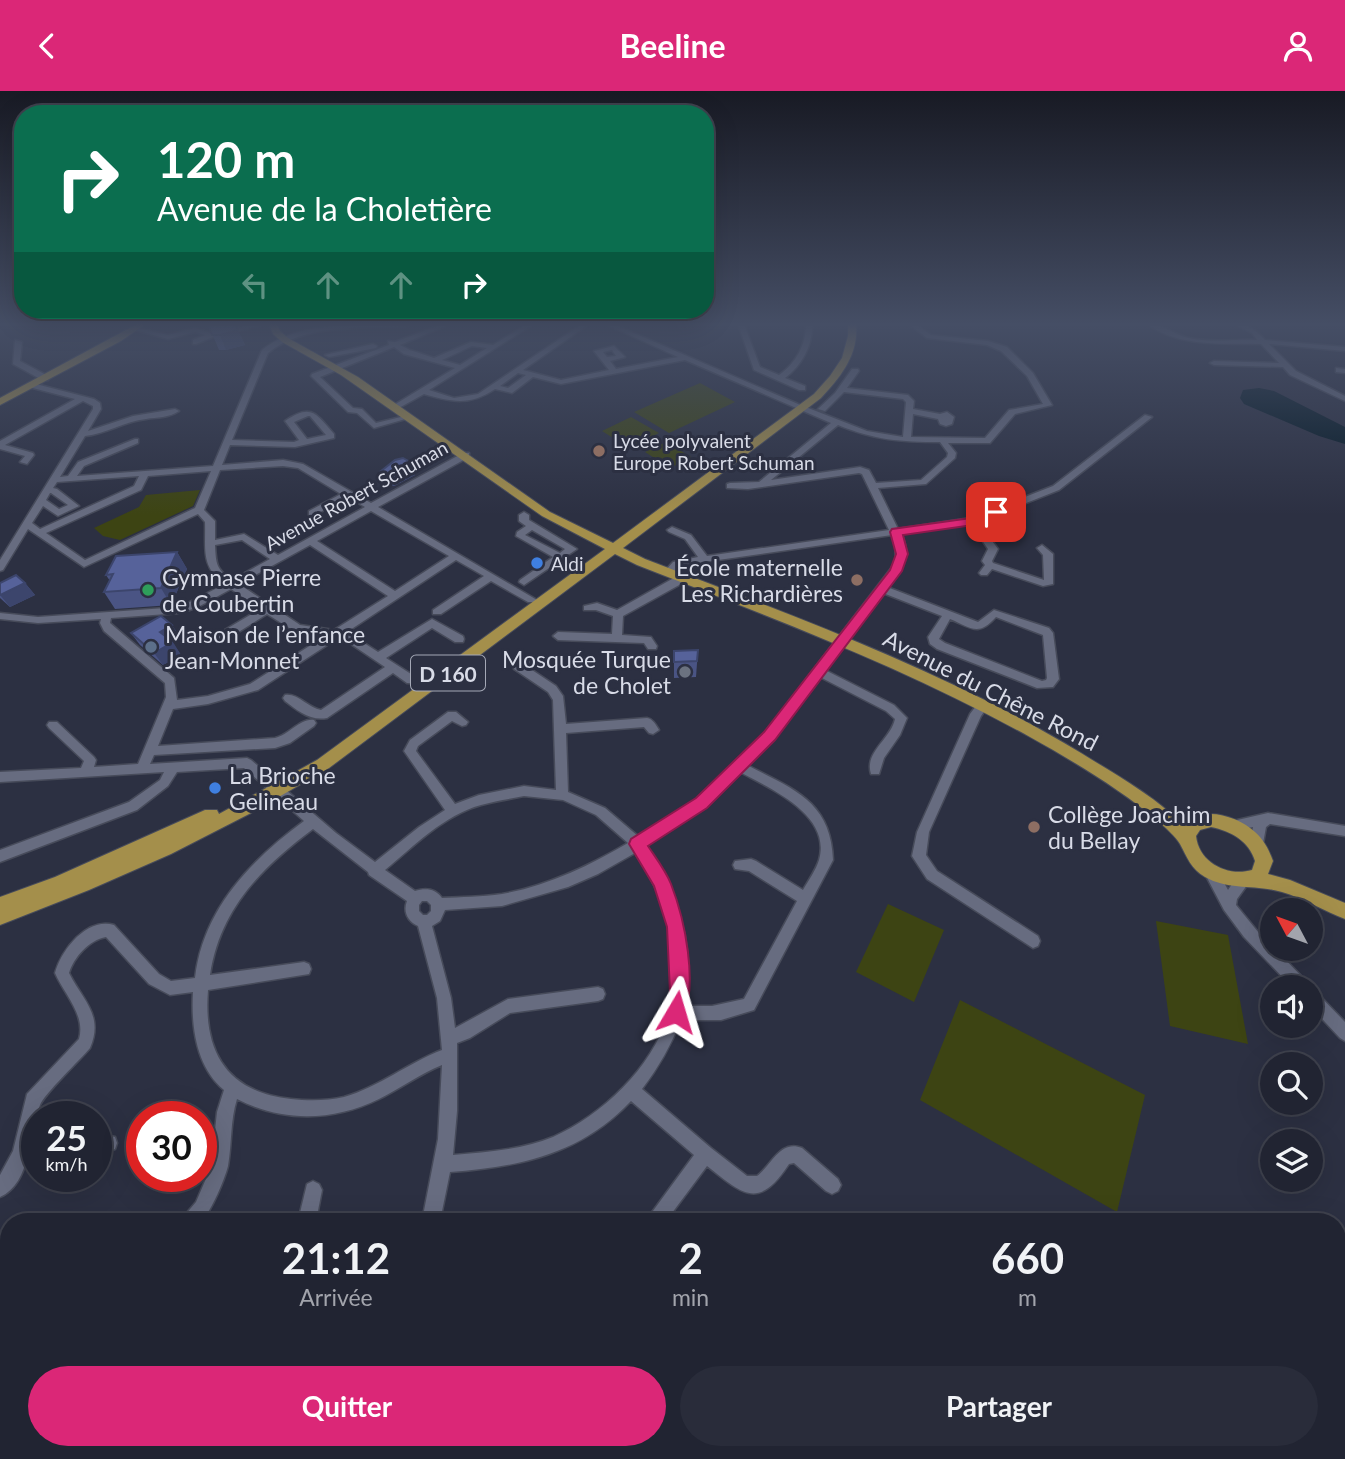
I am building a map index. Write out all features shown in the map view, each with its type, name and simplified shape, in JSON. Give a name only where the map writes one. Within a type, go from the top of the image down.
[{"type":"main road","points":[[0,402],[27,388]]},
{"type":"main road","points":[[364,388],[464,456],[537,511],[586,529],[613,544]]},
{"type":"main road","points":[[366,388],[397,407],[537,511],[613,544]]},
{"type":"main road","name":"D 160","points":[[799,408],[817,388]]},
{"type":"main road","name":"D 160","points":[[0,918],[153,856],[372,730],[613,544],[825,388]]},
{"type":"main road","name":"D 160","points":[[0,905],[61,883],[150,845],[274,788],[613,544]]},
{"type":"main road","name":"Avenue du Chêne Rond","points":[[613,544],[843,640],[983,705],[1129,791],[1167,811],[1202,821]]},
{"type":"main road","name":"Avenue du Chêne Rond","points":[[1129,791],[1165,817],[1186,839]]},
{"type":"main road","points":[[1308,894],[1287,881],[1233,825],[1202,821],[1194,825],[1186,839],[1193,857],[1221,877],[1284,885],[1345,911]]},
{"type":"main road","points":[[1247,880],[1259,875],[1261,853]]},
{"type":"street","points":[[0,568],[97,409],[94,403],[42,388]]},
{"type":"street","points":[[27,524],[85,564],[199,510],[250,388]]},
{"type":"street","points":[[325,388],[338,396],[351,411],[359,411],[377,427],[405,418]]},
{"type":"street","points":[[397,407],[432,388]]},
{"type":"street","points":[[426,392],[446,399],[464,400],[480,396],[491,388]]},
{"type":"street","points":[[753,388],[799,408],[877,436],[942,440],[987,440],[1012,412],[1045,406],[1048,403],[1038,388]]},
{"type":"street","points":[[1324,388],[1343,397]]},
{"type":"street","points":[[822,409],[842,390],[905,397],[910,401],[907,439]]},
{"type":"street","points":[[0,445],[81,399]]},
{"type":"street","points":[[82,434],[101,432],[138,418],[176,411]]},
{"type":"street","points":[[909,411],[942,417]]},
{"type":"street","points":[[227,442],[295,445],[328,439],[331,436],[313,414],[307,413],[289,421],[303,441],[295,445]]},
{"type":"street","points":[[671,569],[704,559],[973,521],[1056,488],[1148,417]]},
{"type":"street","points":[[763,482],[836,422]]},
{"type":"street","points":[[874,485],[923,482],[930,479],[951,458],[952,453],[942,440]]},
{"type":"street","points":[[71,479],[80,464],[135,441]]},
{"type":"street","points":[[0,445],[30,456],[24,462]]},
{"type":"street","name":"Avenue Robert Schuman","points":[[0,616],[38,620],[181,610],[311,542],[464,456]]},
{"type":"street","points":[[53,480],[216,468],[291,464],[300,466],[532,600]]},
{"type":"street","points":[[779,468],[788,481]]},
{"type":"street","points":[[440,904],[502,900],[538,891],[593,870],[701,803],[769,736],[901,562],[900,542],[866,472],[860,470],[748,486],[730,486]]},
{"type":"street","points":[[41,532],[138,488],[145,473]]},
{"type":"street","points":[[40,503],[46,503],[58,513],[74,506],[54,491],[47,490]]},
{"type":"street","points":[[312,513],[349,493]]},
{"type":"street","points":[[199,510],[210,521],[213,570],[298,628],[345,635],[414,682],[420,681]]},
{"type":"street","points":[[524,582],[571,547],[524,521],[537,511]]},
{"type":"street","points":[[973,521],[992,543],[993,549],[986,561],[987,569],[1043,583],[1049,582],[1048,554],[1042,548]]},
{"type":"street","points":[[532,526],[520,534],[521,536],[560,557]]},
{"type":"street","points":[[672,530],[688,537],[704,559]]},
{"type":"street","points":[[212,543],[244,537],[276,558]]},
{"type":"street","points":[[311,542],[394,595]]},
{"type":"street","points":[[168,705],[219,698],[254,687],[456,556]]},
{"type":"street","points":[[618,614],[685,575]]},
{"type":"street","points":[[438,612],[491,576]]},
{"type":"street","points":[[882,589],[982,627],[994,613],[1045,631],[1048,633],[1053,680],[1049,684],[1041,685],[940,646],[933,637],[948,615]]},
{"type":"street","points":[[589,608],[597,606],[618,614]]},
{"type":"street","points":[[222,637],[268,609]]},
{"type":"street","points":[[107,614],[105,623],[108,628],[170,681],[172,697],[143,767]]},
{"type":"street","points":[[617,638],[618,614]]},
{"type":"street","points":[[379,657],[432,623],[459,639]]},
{"type":"street","points":[[558,636],[647,640],[652,646]]},
{"type":"street","points":[[524,662],[518,666],[557,693],[561,729],[562,794]]},
{"type":"street","points":[[289,698],[310,713],[323,715],[392,668]]},
{"type":"street","points":[[820,672],[890,708],[901,718],[896,733],[876,761],[875,771]]},
{"type":"street","points":[[983,705],[976,714],[923,832],[919,856],[932,875],[1033,941]]},
{"type":"street","points":[[452,810],[410,751],[414,743],[452,715],[462,722]]},
{"type":"street","points":[[561,729],[647,722],[653,730]]},
{"type":"street","points":[[149,751],[281,742],[310,723]]},
{"type":"street","points":[[52,725],[90,760],[86,771]]},
{"type":"street","points":[[231,763],[237,745]]},
{"type":"street","points":[[0,777],[247,763],[313,822],[416,901]]},
{"type":"street","points":[[0,856],[133,806],[164,783],[174,766]]},
{"type":"street","points":[[676,1012],[700,1015],[727,1013],[749,1005],[826,860],[828,843],[821,823],[808,806],[740,767]]},
{"type":"street","points":[[374,871],[452,810],[506,793],[529,791],[562,794],[598,808],[629,832],[663,884],[676,927],[680,992],[676,1012],[649,1067],[631,1090],[600,1120],[557,1144],[523,1155],[443,1164]]},
{"type":"street","points":[[1261,853],[1260,824],[1268,818]]},
{"type":"street","points":[[1233,825],[1268,818],[1345,831]]},
{"type":"street","points":[[313,822],[267,858],[234,896],[212,937],[200,983],[199,1008],[208,1049],[216,1069],[233,1087],[278,1106],[299,1109],[329,1108],[353,1102],[433,1060],[465,1033],[508,1006],[598,994]]},
{"type":"street","points":[[740,865],[751,865],[806,899]]},
{"type":"street","points":[[1211,872],[1230,907],[1249,932],[1290,975]]},
{"type":"street","points":[[1230,907],[1231,897],[1247,880]]},
{"type":"street","points":[[424,921],[413,916],[411,908],[416,901],[428,895],[436,898],[440,904]]},
{"type":"street","points":[[424,921],[436,915],[440,904]]},
{"type":"street","points":[[424,921],[425,935],[442,989],[450,1092],[443,1164],[433,1213]]},
{"type":"street","points":[[33,1101],[79,1049],[89,1033],[88,1018],[62,973],[66,959],[74,949],[102,929],[109,930],[161,985],[170,988],[304,969]]},
{"type":"street","points":[[1323,1010],[1345,1033]]},
{"type":"street","points":[[198,1213],[219,1167],[225,1112],[233,1087]]},
{"type":"street","points":[[631,1090],[744,1184],[759,1185],[771,1177],[784,1157],[796,1154],[832,1185]]},
{"type":"street","points":[[0,1188],[10,1176],[21,1153]]},
{"type":"street","points":[[662,1213],[705,1154]]},
{"type":"street","points":[[309,1213],[313,1190]]},
{"type":"green space","points":[[689,388],[709,388],[735,402],[669,433],[634,412]]},
{"type":"green space","points":[[631,417],[659,433],[629,448],[602,431]]},
{"type":"green space","points":[[666,442],[691,457],[670,468],[645,452]]},
{"type":"green space","points":[[200,490],[193,506],[120,540],[103,536],[94,528],[139,507],[146,495]]},
{"type":"green space","points":[[888,904],[944,930],[914,1002],[856,972]]},
{"type":"green space","points":[[1156,921],[1228,935],[1248,1044],[1170,1026]]},
{"type":"green space","points":[[960,1000],[1145,1095],[1117,1212],[920,1100]]},
{"type":"water","points":[[1259,388],[1274,391],[1345,427],[1345,444],[1319,436],[1244,404],[1240,398],[1243,390]]},
{"type":"building","points":[[403,458],[412,463],[391,474],[381,471],[395,460]]},
{"type":"building","points":[[177,552],[161,588],[104,592],[113,574],[106,575],[116,556]]},
{"type":"building","points":[[16,575],[25,583],[0,595],[0,583]]},
{"type":"building","points":[[161,616],[172,625],[160,632],[173,642],[154,653],[131,633]]},
{"type":"building","points":[[698,650],[697,661],[674,662],[674,651]]},
{"type":"place","name":"Lycée polyvalent Europe Robert Schuman","points":[[599,451]]},
{"type":"place","name":"Aldi","points":[[537,563]]},
{"type":"place","name":"École maternelle Les Richardières","points":[[857,580]]},
{"type":"place","name":"Gymnase Pierre de Coubertin","points":[[148,590]]},
{"type":"place","name":"Maison de l’enfance Jean-Monnet","points":[[151,647]]},
{"type":"place","name":"Mosquée Turque de Cholet","points":[[685,672]]},
{"type":"place","name":"La Brioche Gelineau","points":[[215,788]]},
{"type":"place","name":"Collège Joachim du Bellay","points":[[1034,827]]},
{"type":"route","points":[[676,1012],[680,992],[676,927],[663,884],[637,844],[701,803],[769,736],[896,571],[902,554],[896,532],[973,521],[996,512]]}]
